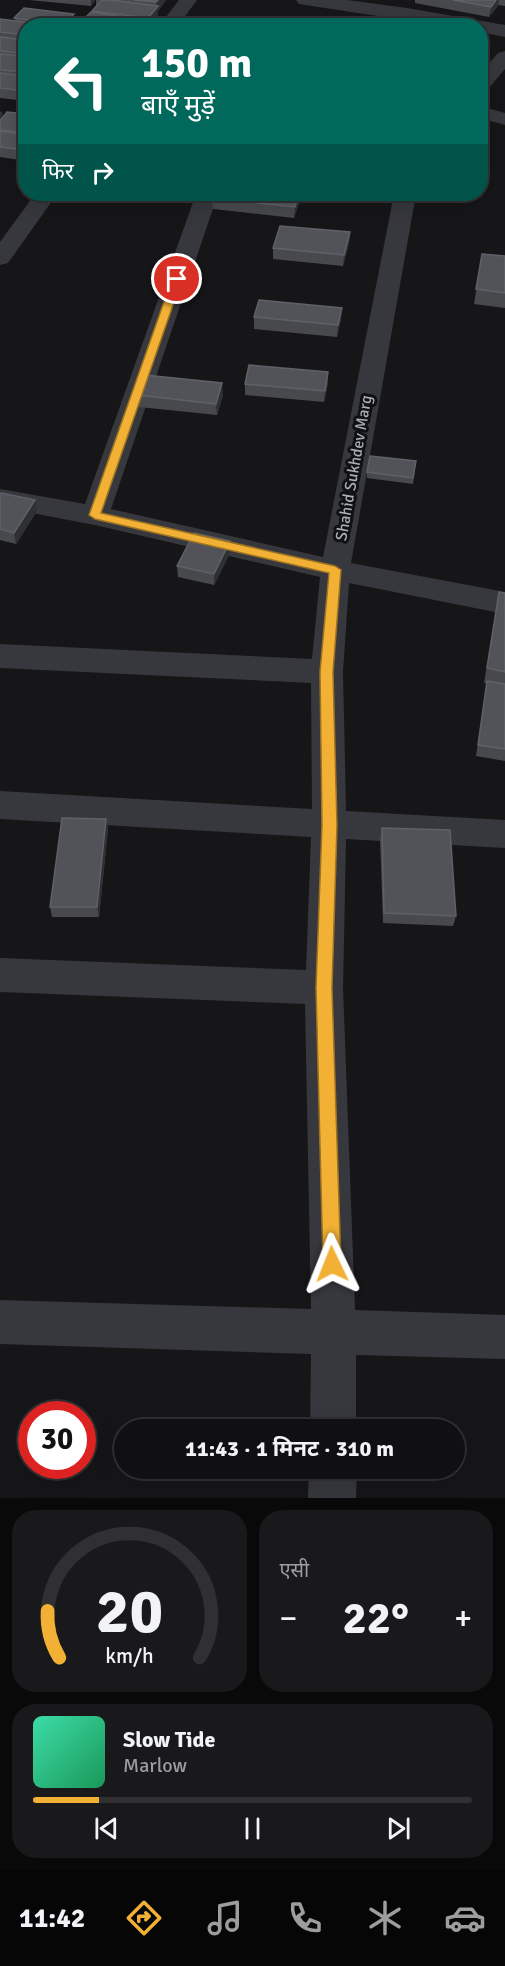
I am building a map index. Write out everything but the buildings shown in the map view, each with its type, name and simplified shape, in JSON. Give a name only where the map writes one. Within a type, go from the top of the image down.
[{"type":"street","points":[[174,18],[188,0]]},
{"type":"street","points":[[305,0],[433,18]]},
{"type":"street","points":[[488,28],[505,31]]},
{"type":"street","points":[[488,77],[505,57]]},
{"type":"street","points":[[488,114],[505,119]]},
{"type":"street","points":[[0,258],[41,201]]},
{"type":"street","points":[[95,515],[205,201]]},
{"type":"street","name":"Shahid Sukhdev Marg","points":[[333,1419],[334,1333],[324,988],[329,825],[327,672],[335,570],[404,201]]},
{"type":"street","points":[[0,498],[95,515],[335,570],[505,603]]},
{"type":"street","points":[[0,656],[327,672]]},
{"type":"street","points":[[0,805],[505,834]]},
{"type":"street","points":[[0,975],[324,988]]},
{"type":"street","points":[[0,1322],[505,1337]]},
{"type":"street","points":[[332,1498],[333,1479]]},
{"type":"route","points":[[177,279],[95,515],[335,570],[327,672],[329,825],[324,988],[332,1264]]}]
